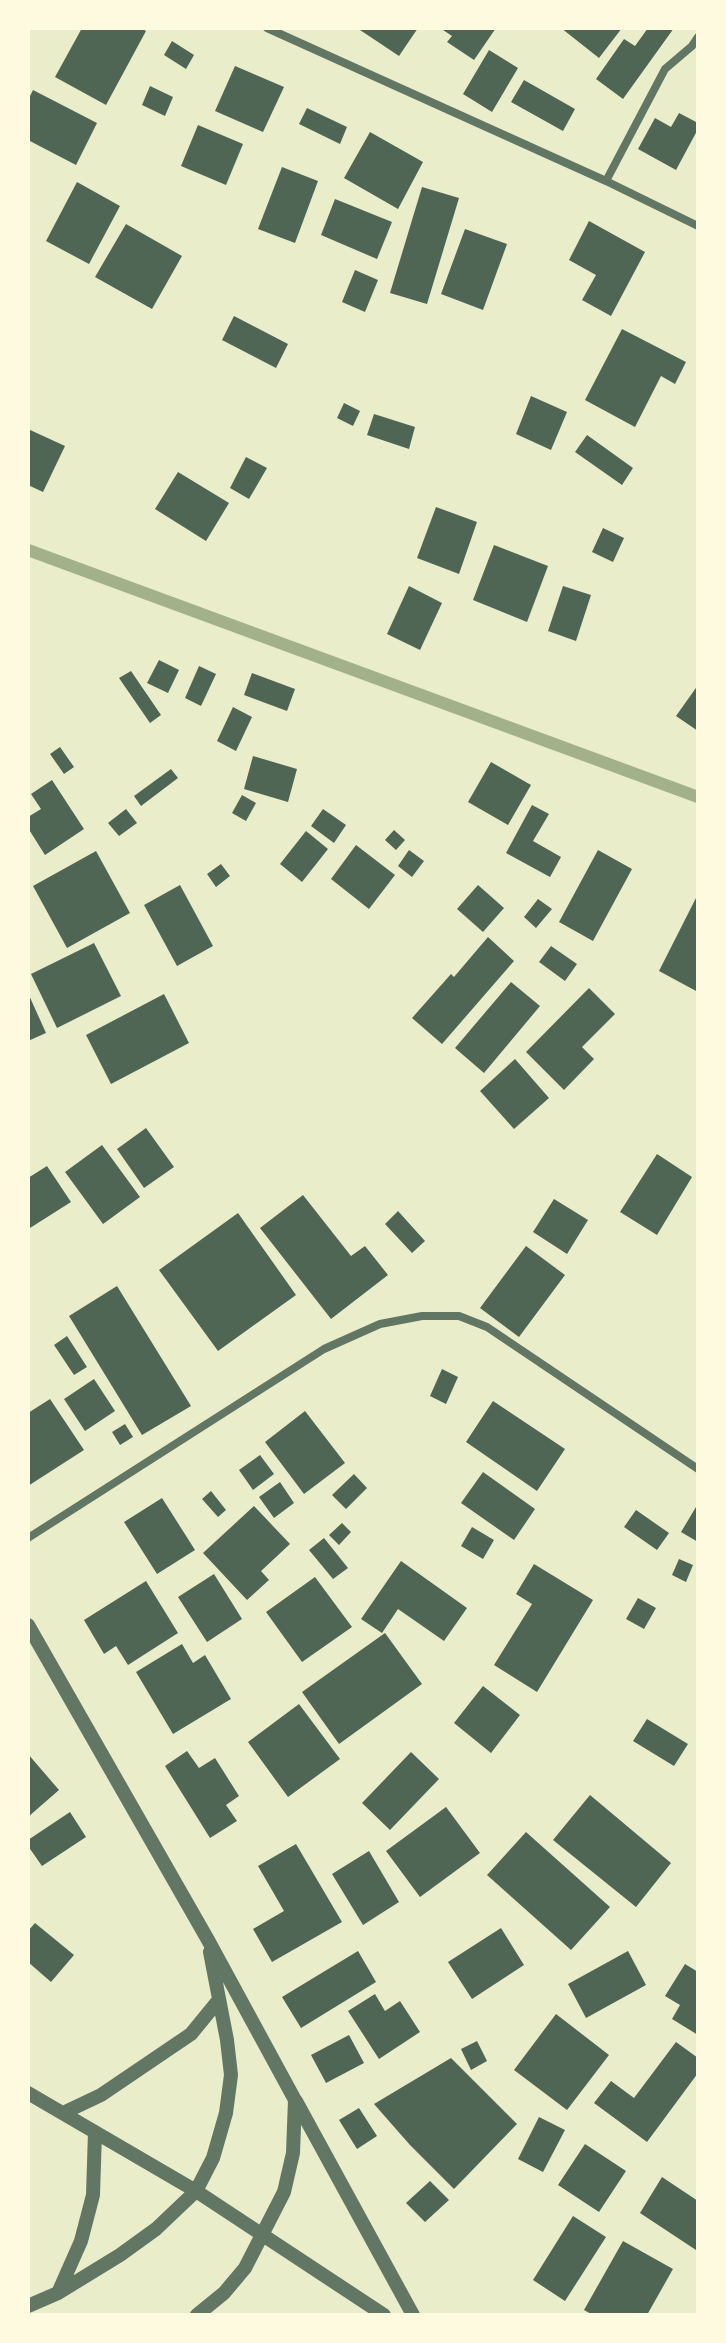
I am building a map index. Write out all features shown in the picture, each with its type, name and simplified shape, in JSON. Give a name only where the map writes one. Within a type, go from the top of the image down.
[{"type":"street","points":[[267,28],[606,181],[698,226]]},
{"type":"street","points":[[606,181],[665,69],[698,37]]},
{"type":"street","points":[[28,1538],[324,1349],[380,1324],[422,1316],[459,1316],[487,1327],[698,1469]]},
{"type":"street","points":[[28,1625],[208,1940],[413,2315]]},
{"type":"street","points":[[28,2306],[58,2293],[156,2229],[196,2191],[213,2158],[226,2113],[231,2075],[208,1940]]},
{"type":"street","points":[[63,2113],[101,2095],[191,2034],[218,2001]]},
{"type":"street","points":[[28,2093],[196,2191],[384,2315]]},
{"type":"street","points":[[197,2315],[224,2293],[245,2268],[284,2192],[293,2153],[295,2100]]},
{"type":"street","points":[[58,2293],[81,2241],[93,2195],[95,2132]]},
{"type":"building","points":[[82,28],[141,28],[146,31],[106,105],[55,77]]},
{"type":"building","points":[[357,28],[418,28],[399,56]]},
{"type":"building","points":[[440,28],[496,28],[474,60],[447,42],[452,36]]},
{"type":"building","points":[[561,28],[622,28],[599,58]]},
{"type":"building","points":[[648,28],[674,28],[623,99],[596,79],[624,39],[635,46]]},
{"type":"building","points":[[172,41],[194,55],[186,69],[164,55]]},
{"type":"building","points":[[489,50],[518,68],[492,112],[463,94]]},
{"type":"building","points":[[235,66],[284,87],[263,132],[215,111]]},
{"type":"building","points":[[524,80],[575,109],[563,131],[511,102]]},
{"type":"building","points":[[150,86],[173,97],[165,116],[142,105]]},
{"type":"building","points":[[33,90],[97,123],[76,165],[28,140],[28,100]]},
{"type":"building","points":[[307,108],[347,127],[340,144],[299,124]]},
{"type":"building","points":[[679,113],[698,123],[698,129],[676,170],[638,149],[655,118],[671,127]]},
{"type":"building","points":[[198,125],[243,144],[226,185],[181,166]]},
{"type":"building","points":[[370,132],[423,162],[398,209],[344,178]]},
{"type":"building","points":[[282,167],[318,181],[295,243],[258,229]]},
{"type":"building","points":[[77,182],[120,206],[89,264],[46,241]]},
{"type":"building","points":[[422,187],[459,198],[427,304],[390,293]]},
{"type":"building","points":[[335,199],[392,222],[377,259],[321,235]]},
{"type":"building","points":[[589,221],[645,252],[611,316],[582,300],[596,275],[569,260]]},
{"type":"building","points":[[126,224],[182,256],[152,309],[95,277]]},
{"type":"building","points":[[465,229],[507,244],[483,310],[441,294]]},
{"type":"building","points":[[355,270],[378,280],[365,312],[342,302]]},
{"type":"building","points":[[234,316],[288,344],[276,368],[222,340]]},
{"type":"building","points":[[622,329],[686,362],[675,384],[661,376],[635,427],[585,400]]},
{"type":"building","points":[[531,396],[567,412],[551,450],[516,434]]},
{"type":"building","points":[[344,403],[360,411],[353,426],[337,418]]},
{"type":"building","points":[[374,414],[415,427],[409,449],[367,435]]},
{"type":"building","points":[[28,429],[65,446],[43,492],[28,485]]},
{"type":"building","points":[[587,435],[633,468],[622,485],[575,452]]},
{"type":"building","points":[[246,457],[267,468],[249,499],[230,488]]},
{"type":"building","points":[[178,472],[229,503],[206,541],[155,509]]},
{"type":"building","points":[[436,507],[477,522],[459,574],[417,558]]},
{"type":"building","points":[[603,528],[624,538],[613,562],[592,552]]},
{"type":"building","points":[[494,545],[548,566],[527,622],[473,600]]},
{"type":"building","points":[[409,586],[442,603],[420,650],[387,634]]},
{"type":"building","points":[[563,586],[591,595],[576,641],[548,631]]},
{"type":"building","points":[[159,660],[179,670],[168,693],[147,683]]},
{"type":"building","points":[[199,666],[216,674],[201,706],[185,698]]},
{"type":"building","points":[[131,671],[161,715],[150,723],[119,678]]},
{"type":"building","points":[[252,673],[295,689],[287,711],[244,695]]},
{"type":"building","points":[[698,685],[698,731],[676,716]]},
{"type":"building","points":[[233,707],[252,717],[236,751],[217,741]]},
{"type":"building","points":[[60,747],[74,767],[64,774],[50,754]]},
{"type":"building","points":[[253,756],[297,769],[288,802],[244,789]]},
{"type":"building","points":[[491,762],[531,785],[508,825],[468,802]]},
{"type":"building","points":[[171,769],[178,778],[141,806],[134,796]]},
{"type":"building","points":[[52,780],[84,829],[45,855],[28,828],[28,817],[41,809],[31,794]]},
{"type":"building","points":[[242,795],[256,803],[246,821],[232,813]]},
{"type":"building","points":[[532,805],[549,814],[533,841],[561,857],[550,877],[506,853]]},
{"type":"building","points":[[126,809],[137,823],[119,836],[108,823]]},
{"type":"building","points":[[323,809],[346,825],[334,843],[311,826]]},
{"type":"building","points":[[394,830],[405,840],[396,850],[385,840]]},
{"type":"building","points":[[306,831],[328,849],[302,882],[280,864]]},
{"type":"building","points":[[356,845],[395,875],[369,909],[331,879]]},
{"type":"building","points":[[409,850],[424,861],[412,877],[398,866]]},
{"type":"building","points":[[598,850],[632,869],[593,941],[559,922]]},
{"type":"building","points":[[96,851],[130,913],[67,948],[33,886]]},
{"type":"building","points":[[221,864],[230,876],[216,887],[207,874]]},
{"type":"building","points":[[180,885],[213,946],[177,966],[144,905]]},
{"type":"building","points":[[478,885],[504,908],[483,932],[457,909]]},
{"type":"building","points":[[698,894],[698,992],[659,971]]},
{"type":"building","points":[[538,899],[552,909],[536,928],[524,917]]},
{"type":"building","points":[[488,937],[514,961],[442,1044],[412,1018],[451,974],[454,977]]},
{"type":"building","points":[[94,943],[121,996],[57,1028],[31,974]]},
{"type":"building","points":[[551,946],[577,964],[565,981],[539,962]]},
{"type":"building","points":[[511,982],[540,1006],[484,1073],[455,1048]]},
{"type":"building","points":[[589,988],[615,1014],[582,1047],[594,1059],[564,1090],[526,1052]]},
{"type":"building","points":[[28,993],[46,1033],[28,1041]]},
{"type":"building","points":[[164,994],[189,1043],[111,1084],[86,1035]]},
{"type":"building","points":[[515,1059],[549,1098],[514,1129],[480,1091]]},
{"type":"building","points":[[146,1128],[174,1167],[144,1188],[117,1149]]},
{"type":"building","points":[[102,1145],[140,1197],[103,1224],[65,1172]]},
{"type":"building","points":[[657,1154],[692,1177],[657,1235],[620,1212]]},
{"type":"building","points":[[47,1166],[71,1202],[30,1228],[28,1178]]},
{"type":"building","points":[[303,1195],[351,1256],[365,1246],[388,1275],[331,1319],[260,1228]]},
{"type":"building","points":[[554,1199],[588,1220],[567,1254],[533,1232]]},
{"type":"building","points":[[398,1211],[425,1241],[412,1253],[385,1224]]},
{"type":"building","points":[[238,1213],[296,1295],[218,1351],[159,1270]]},
{"type":"building","points":[[526,1246],[565,1275],[519,1337],[480,1308]]},
{"type":"building","points":[[117,1286],[191,1406],[142,1435],[69,1316]]},
{"type":"building","points":[[67,1336],[87,1367],[74,1375],[54,1345]]},
{"type":"building","points":[[442,1369],[458,1377],[446,1404],[430,1396]]},
{"type":"building","points":[[94,1379],[115,1411],[85,1431],[64,1399]]},
{"type":"building","points":[[50,1399],[84,1450],[28,1486],[28,1413]]},
{"type":"building","points":[[493,1401],[565,1449],[537,1491],[466,1442]]},
{"type":"building","points":[[305,1411],[345,1463],[304,1494],[265,1442]]},
{"type":"building","points":[[125,1424],[133,1437],[120,1445],[112,1432]]},
{"type":"building","points":[[260,1455],[274,1474],[253,1490],[239,1470]]},
{"type":"building","points":[[483,1472],[535,1509],[514,1540],[461,1503]]},
{"type":"building","points":[[354,1474],[367,1488],[346,1509],[332,1495]]},
{"type":"building","points":[[280,1482],[294,1503],[274,1518],[259,1497]]},
{"type":"building","points":[[211,1491],[226,1510],[218,1517],[202,1499]]},
{"type":"building","points":[[162,1498],[195,1550],[157,1574],[124,1522]]},
{"type":"building","points":[[254,1506],[290,1544],[261,1571],[269,1580],[247,1600],[203,1553]]},
{"type":"building","points":[[698,1508],[698,1542],[681,1532]]},
{"type":"building","points":[[636,1510],[669,1533],[657,1550],[624,1527]]},
{"type":"building","points":[[342,1523],[351,1532],[339,1545],[329,1535]]},
{"type":"building","points":[[472,1527],[494,1540],[483,1559],[461,1546]]},
{"type":"building","points":[[324,1538],[348,1568],[333,1579],[309,1550]]},
{"type":"building","points":[[679,1559],[693,1565],[686,1582],[672,1575]]},
{"type":"building","points":[[401,1561],[467,1608],[444,1641],[398,1609],[382,1633],[361,1619]]},
{"type":"building","points":[[534,1564],[593,1600],[537,1692],[494,1665],[532,1604],[516,1594]]},
{"type":"building","points":[[214,1574],[242,1619],[207,1642],[178,1597]]},
{"type":"building","points":[[315,1577],[352,1627],[302,1662],[266,1612]]},
{"type":"building","points":[[146,1581],[178,1633],[128,1665],[116,1646],[104,1654],[84,1620]]},
{"type":"building","points":[[638,1598],[656,1608],[644,1629],[626,1619]]},
{"type":"building","points":[[385,1633],[422,1684],[339,1744],[302,1692]]},
{"type":"building","points":[[182,1644],[193,1663],[205,1655],[231,1699],[173,1734],[136,1672]]},
{"type":"building","points":[[483,1686],[520,1715],[491,1753],[454,1723]]},
{"type":"building","points":[[299,1704],[340,1759],[288,1797],[248,1742]]},
{"type":"building","points":[[647,1719],[688,1744],[674,1766],[633,1741]]},
{"type":"building","points":[[187,1751],[199,1768],[215,1758],[239,1796],[226,1805],[237,1821],[210,1838],[165,1766]]},
{"type":"building","points":[[411,1752],[439,1779],[390,1830],[362,1803]]},
{"type":"building","points":[[28,1754],[59,1790],[28,1817]]},
{"type":"building","points":[[590,1795],[671,1863],[636,1907],[553,1840]]},
{"type":"building","points":[[446,1807],[480,1853],[420,1897],[386,1851]]},
{"type":"building","points":[[70,1812],[86,1837],[42,1866],[28,1846],[28,1840]]},
{"type":"building","points":[[526,1832],[610,1907],[571,1950],[487,1875]]},
{"type":"building","points":[[296,1844],[342,1922],[272,1962],[253,1929],[284,1911],[258,1866]]},
{"type":"building","points":[[369,1851],[399,1902],[363,1925],[332,1874]]},
{"type":"building","points":[[35,1923],[74,1955],[51,1982],[28,1962],[28,1931]]},
{"type":"building","points":[[501,1928],[524,1965],[472,1999],[448,1962]]},
{"type":"building","points":[[358,1951],[376,1982],[301,2028],[282,1997]]},
{"type":"building","points":[[628,1951],[646,1985],[586,2018],[568,1984]]},
{"type":"building","points":[[685,1964],[698,1972],[698,2035],[672,2019],[680,2005],[665,1996]]},
{"type":"building","points":[[375,1994],[385,2011],[400,2001],[420,2032],[379,2059],[348,2011]]},
{"type":"building","points":[[556,2014],[609,2055],[567,2110],[514,2070]]},
{"type":"building","points":[[349,2035],[364,2063],[326,2083],[311,2055]]},
{"type":"building","points":[[477,2041],[487,2061],[471,2070],[461,2049]]},
{"type":"building","points":[[676,2042],[698,2058],[698,2073],[647,2142],[594,2103],[611,2081],[634,2098]]},
{"type":"building","points":[[451,2058],[517,2124],[454,2189],[374,2104]]},
{"type":"building","points":[[359,2108],[377,2136],[357,2149],[339,2120]]},
{"type":"building","points":[[539,2117],[565,2130],[543,2172],[518,2159]]},
{"type":"building","points":[[585,2144],[626,2171],[599,2212],[558,2185]]},
{"type":"building","points":[[662,2177],[698,2201],[696,2250],[640,2213]]},
{"type":"building","points":[[430,2181],[449,2200],[425,2222],[406,2203]]},
{"type":"building","points":[[573,2216],[606,2237],[565,2301],[533,2280]]},
{"type":"building","points":[[623,2241],[673,2269],[647,2315],[593,2315],[584,2310]]},
{"type":"waterway","points":[[28,550],[698,797]]}]
